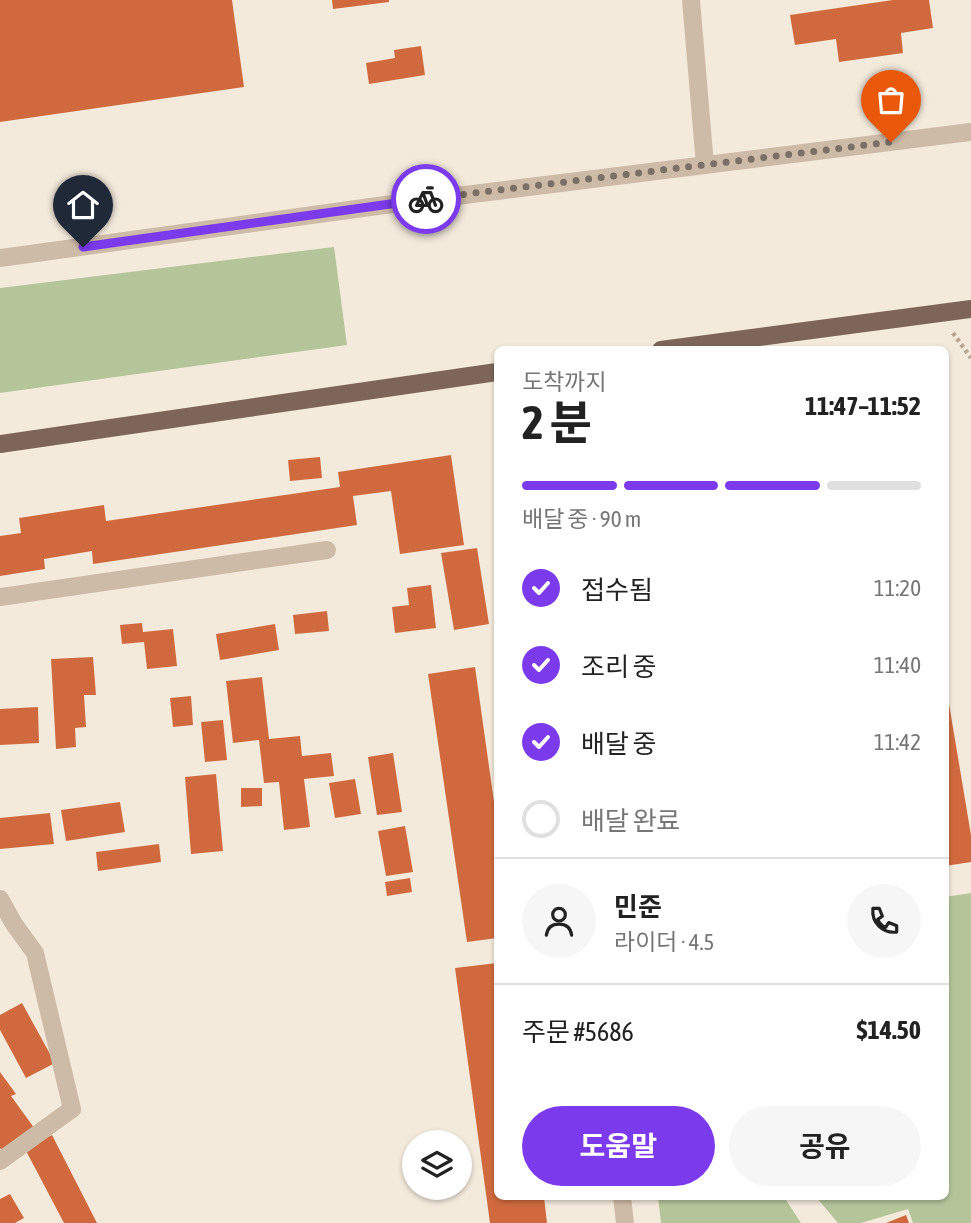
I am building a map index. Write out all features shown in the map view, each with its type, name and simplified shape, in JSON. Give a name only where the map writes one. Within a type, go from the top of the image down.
[{"type":"main road","points":[[692,346],[971,309]]},
{"type":"main road","points":[[0,444],[494,372]]},
{"type":"street","points":[[691,0],[705,165]]},
{"type":"street","points":[[0,258],[385,205],[971,132]]},
{"type":"street","points":[[0,597],[327,550]]},
{"type":"street","points":[[0,899],[7,929],[35,953],[72,1109],[0,1161]]},
{"type":"street","points":[[622,1200],[625,1223]]},
{"type":"path","points":[[940,314],[971,358]]},
{"type":"green space","points":[[334,247],[347,345],[0,393],[0,288]]},
{"type":"green space","points":[[971,893],[971,1223],[913,1223],[908,1209],[861,1223],[838,1223],[819,1200],[949,1200],[949,896]]},
{"type":"green space","points":[[658,1200],[786,1200],[801,1223],[661,1223]]},
{"type":"building","points":[[0,0],[232,0],[244,87],[0,122]]},
{"type":"building","points":[[332,0],[389,0],[389,2],[333,9]]},
{"type":"building","points":[[893,0],[929,0],[933,28],[901,33],[903,53],[839,62],[836,39],[795,45],[790,15]]},
{"type":"building","points":[[421,46],[425,75],[369,84],[366,63],[395,58],[394,50]]},
{"type":"building","points":[[451,455],[464,545],[400,554],[391,491],[353,496],[357,525],[93,564],[92,551],[44,559],[45,569],[0,576],[0,536],[21,533],[19,518],[104,505],[106,521],[340,487],[338,472]]},
{"type":"building","points":[[320,457],[322,478],[290,481],[288,460]]},
{"type":"building","points":[[477,548],[489,624],[454,630],[441,553]]},
{"type":"building","points":[[431,585],[436,628],[395,633],[392,607],[409,605],[407,588]]},
{"type":"building","points":[[327,611],[329,631],[295,634],[293,615]]},
{"type":"building","points":[[142,623],[143,632],[173,629],[177,666],[147,669],[144,642],[122,644],[120,625]]},
{"type":"building","points":[[275,624],[279,650],[220,660],[216,634]]},
{"type":"building","points":[[93,657],[96,695],[84,695],[86,727],[75,728],[76,747],[56,749],[51,659]]},
{"type":"building","points":[[475,667],[494,802],[494,938],[467,942],[428,674]]},
{"type":"building","points":[[262,677],[269,739],[300,736],[302,756],[331,753],[334,776],[304,779],[310,827],[284,830],[279,782],[264,783],[259,740],[233,743],[226,681]]},
{"type":"building","points":[[191,696],[193,725],[173,727],[170,698]]},
{"type":"building","points":[[949,704],[971,835],[971,862],[949,865]]},
{"type":"building","points":[[38,707],[39,743],[0,745],[0,709]]},
{"type":"building","points":[[223,720],[227,760],[205,762],[201,722]]},
{"type":"building","points":[[393,753],[402,812],[377,815],[368,757]]},
{"type":"building","points":[[216,774],[223,851],[191,854],[185,777]]},
{"type":"building","points":[[355,779],[361,814],[335,818],[329,783]]},
{"type":"building","points":[[241,788],[262,788],[262,806],[241,807]]},
{"type":"building","points":[[120,802],[125,832],[66,841],[61,810]]},
{"type":"building","points":[[50,813],[54,844],[0,849],[0,818]]},
{"type":"building","points":[[405,826],[413,872],[386,876],[378,831]]},
{"type":"building","points":[[159,844],[161,862],[98,871],[96,852]]},
{"type":"building","points":[[410,878],[412,892],[387,896],[385,882]]},
{"type":"building","points":[[494,963],[494,1200],[544,1200],[547,1223],[490,1223],[455,968]]},
{"type":"building","points":[[22,1003],[55,1063],[26,1078],[0,1030],[0,1015]]},
{"type":"building","points":[[0,1072],[16,1094],[11,1096],[35,1129],[3,1152],[0,1148]]},
{"type":"building","points":[[52,1135],[97,1223],[64,1223],[25,1149]]},
{"type":"building","points":[[10,1194],[24,1218],[15,1223],[0,1223],[0,1199]]},
{"type":"building","points":[[906,1215],[909,1223],[886,1223]]},
{"type":"way so far","points":[[426,199],[891,142]]},
{"type":"route","points":[[83,247],[426,199]]}]
